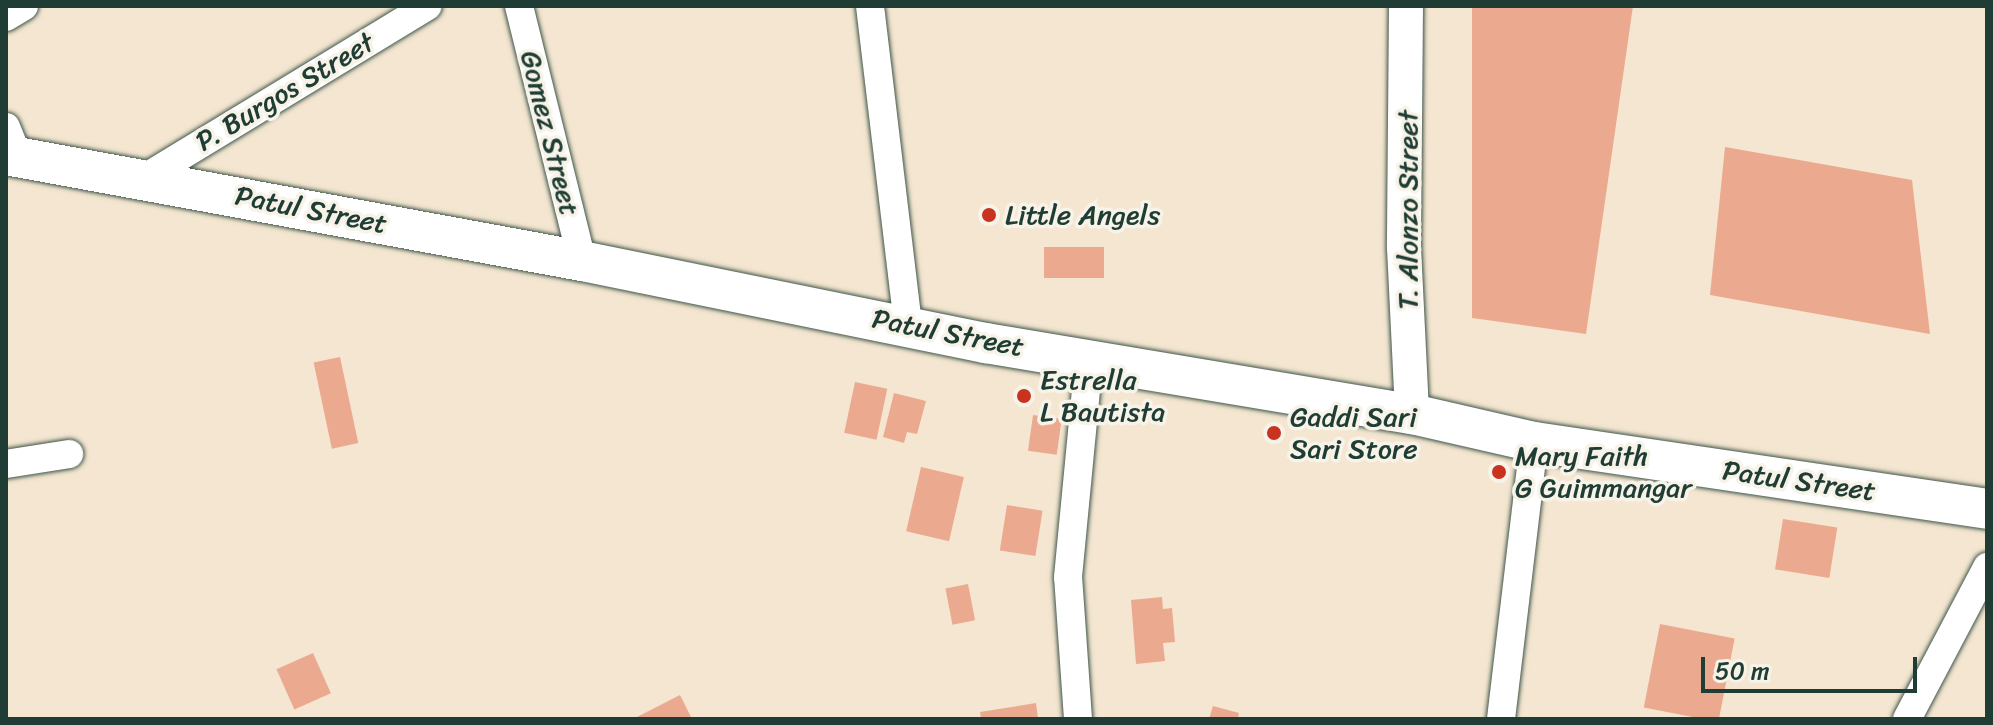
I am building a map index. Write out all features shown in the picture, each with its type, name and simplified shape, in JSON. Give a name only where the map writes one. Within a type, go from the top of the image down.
[{"type":"main road","name":"Patul Street","points":[[10,147],[143,179],[908,326],[1412,414],[1534,442],[1987,509]]},
{"type":"street","points":[[6,17],[24,6]]},
{"type":"street","name":"P. Burgos Street","points":[[143,179],[428,6]]},
{"type":"street","name":"Gomez Street","points":[[519,6],[582,261]]},
{"type":"street","points":[[870,6],[908,326]]},
{"type":"street","name":"T. Alonzo Street","points":[[1406,6],[1404,248],[1412,414]]},
{"type":"street","points":[[1078,719],[1068,562],[1089,358]]},
{"type":"street","points":[[1501,719],[1534,442]]},
{"type":"street","points":[[6,464],[69,454]]},
{"type":"street","points":[[1907,719],[1987,567]]},
{"type":"building","points":[[1472,6],[1633,6],[1586,334],[1472,318]]},
{"type":"building","points":[[1725,147],[1912,180],[1930,334],[1710,295]]},
{"type":"building","points":[[1044,247],[1104,247],[1104,278],[1044,278]]},
{"type":"building","points":[[340,357],[358,443],[332,449],[314,363]]},
{"type":"building","points":[[855,382],[887,389],[876,440],[844,433]]},
{"type":"building","points":[[894,393],[926,401],[917,434],[907,432],[904,443],[883,437]]},
{"type":"building","points":[[1033,415],[1062,419],[1057,455],[1028,451]]},
{"type":"building","points":[[921,467],[964,477],[949,541],[906,531]]},
{"type":"building","points":[[1007,505],[1043,511],[1035,556],[1000,550]]},
{"type":"building","points":[[1783,519],[1837,528],[1829,578],[1775,569]]},
{"type":"building","points":[[968,584],[975,620],[952,625],[945,588]]},
{"type":"building","points":[[1162,597],[1163,609],[1172,608],[1175,642],[1163,643],[1165,661],[1136,664],[1131,600]]},
{"type":"building","points":[[1660,624],[1735,639],[1719,719],[1644,707]]},
{"type":"building","points":[[313,653],[331,693],[294,709],[276,669]]},
{"type":"building","points":[[680,695],[692,719],[633,719]]},
{"type":"building","points":[[1036,703],[1038,719],[981,719],[980,712]]},
{"type":"building","points":[[1213,706],[1239,713],[1238,719],[1209,719]]},
{"type":"place","name":"Little Angels","points":[[989,215]]},
{"type":"place","name":"Estrella L Bautista","points":[[1024,396]]},
{"type":"place","name":"Gaddi Sari Sari Store","points":[[1274,433]]},
{"type":"place","name":"Mary Faith G Guimmangar","points":[[1499,472]]}]
